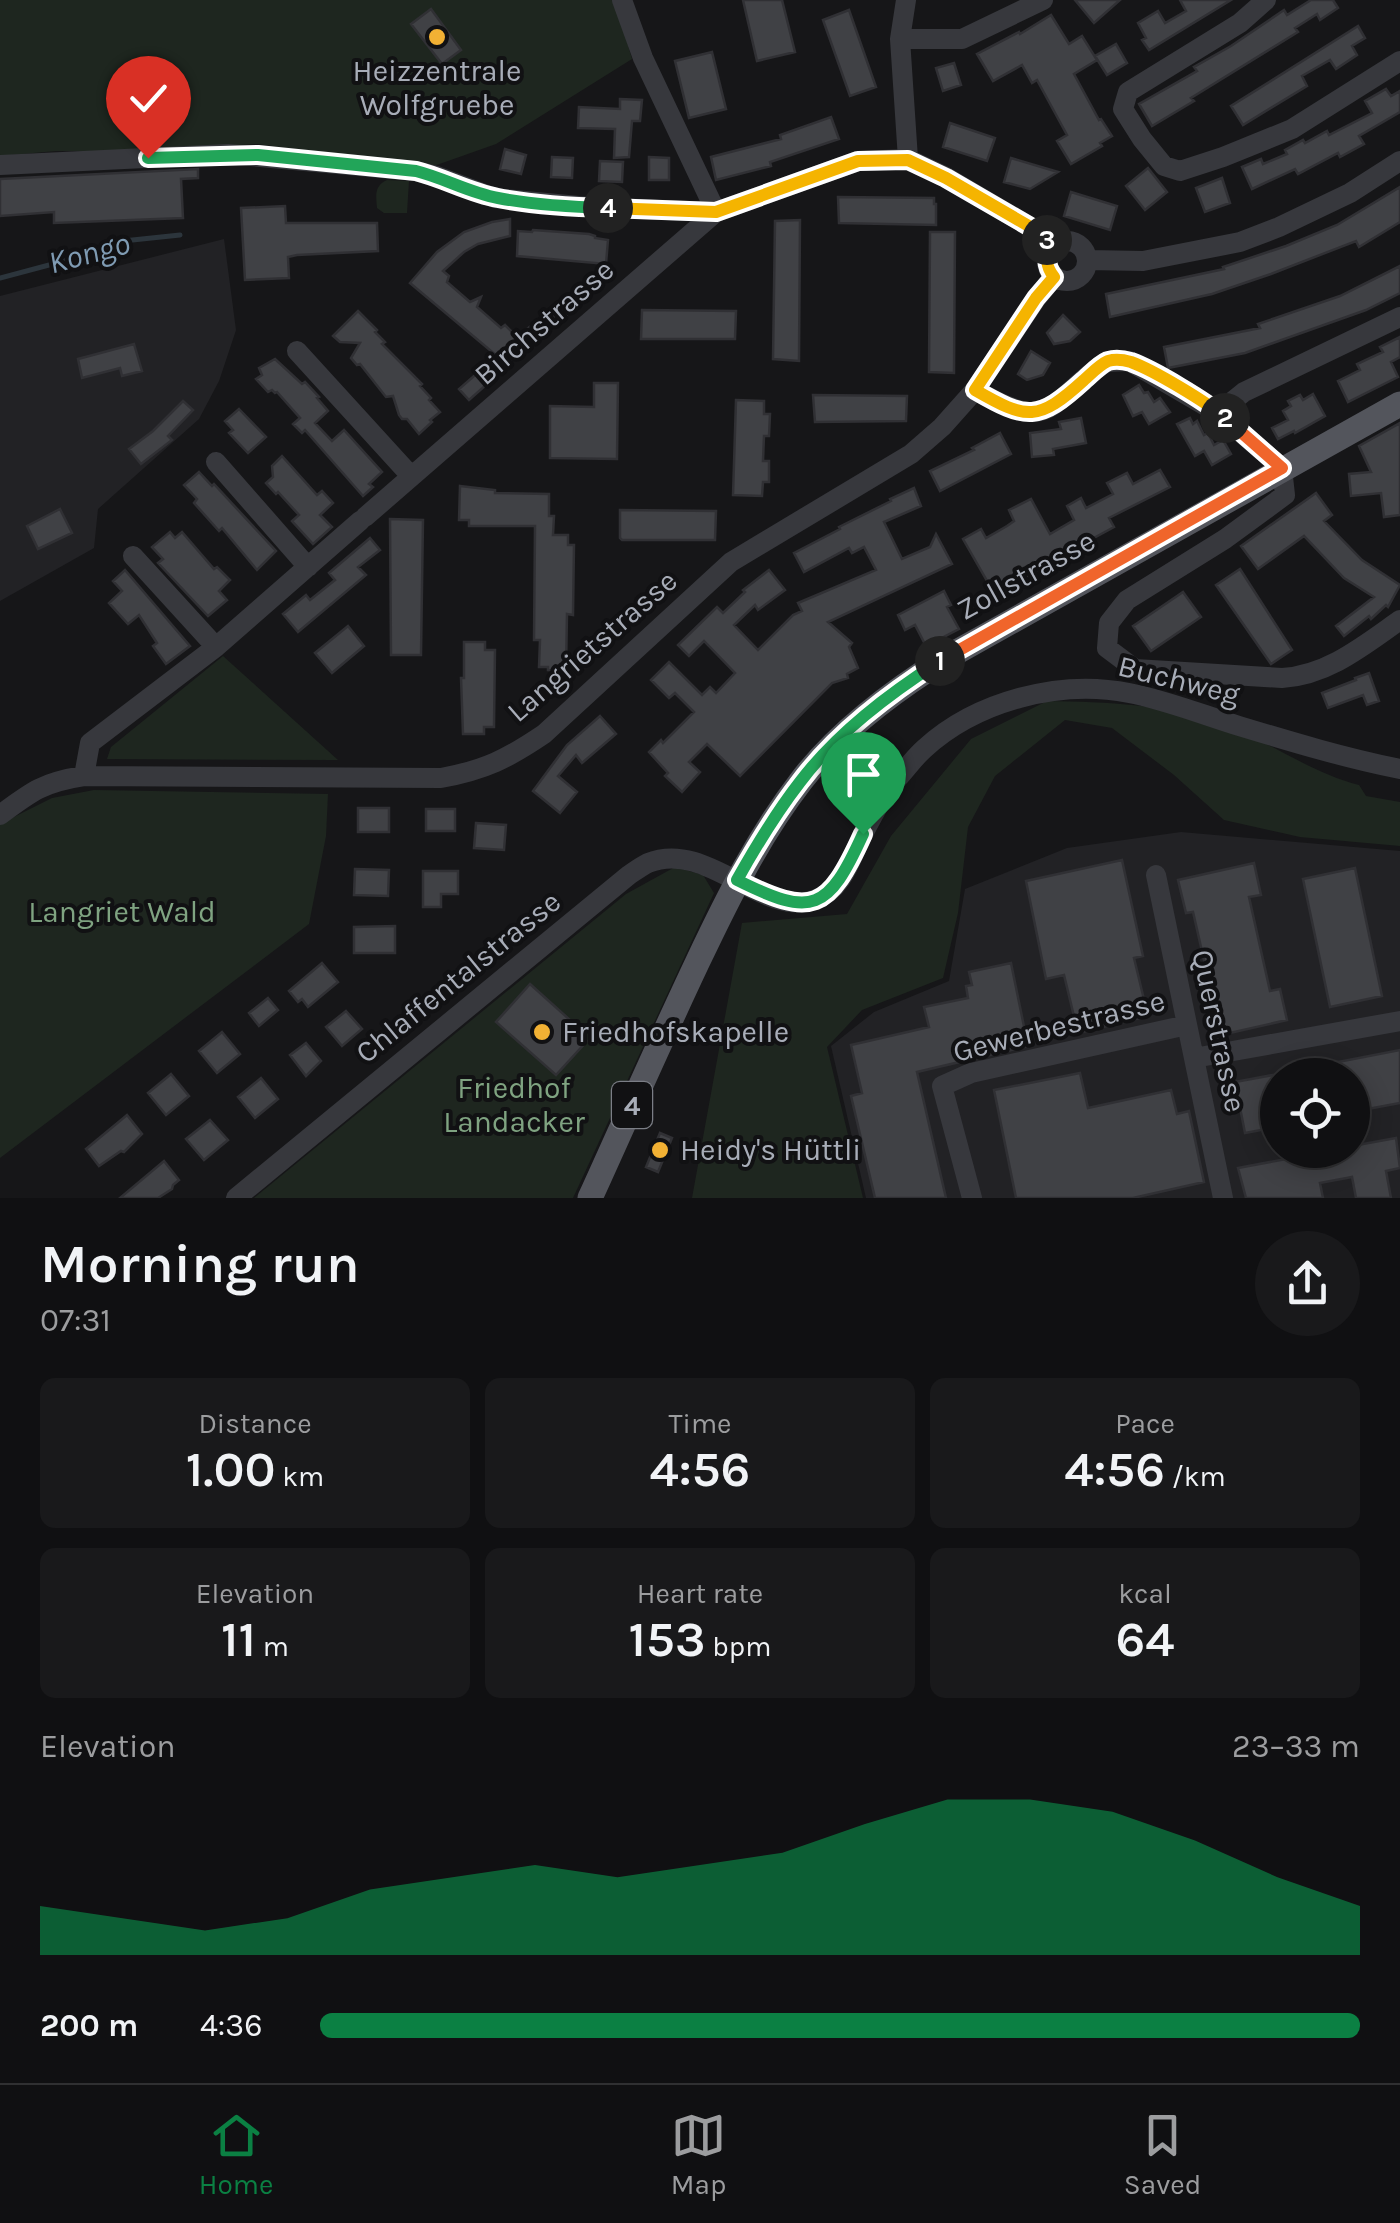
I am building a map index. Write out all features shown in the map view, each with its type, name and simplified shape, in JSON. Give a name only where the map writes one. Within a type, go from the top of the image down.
[{"type":"main road","name":"Zollstrasse","points":[[590,1198],[737,880],[766,829],[833,744],[917,676],[946,658],[1400,404]]},
{"type":"street","points":[[622,0],[643,58],[716,212]]},
{"type":"street","points":[[906,0],[900,39],[908,160]]},
{"type":"street","points":[[900,39],[962,39],[1043,0]]},
{"type":"street","points":[[1266,0],[1240,23],[1128,92],[1122,109],[1164,166],[1180,171],[1292,129],[1400,61]]},
{"type":"street","points":[[0,164],[258,155],[416,171],[495,198],[716,212],[858,161],[908,160],[1039,232],[1052,247]]},
{"type":"street","points":[[1088,260],[1143,261],[1240,242],[1350,192],[1400,161]]},
{"type":"street","name":"Birchstrasse","points":[[84,776],[90,743],[216,647],[716,212]]},
{"type":"street","points":[[1064,241],[1083,248],[1088,260],[1084,274],[1066,282],[1054,277],[1047,266],[1052,247],[1064,241]]},
{"type":"street","name":"Langrietstrasse","points":[[0,815],[37,788],[84,776],[441,778],[477,772],[513,755],[544,734],[731,562],[911,454],[975,390],[1054,277]]},
{"type":"street","points":[[1218,412],[1244,392],[1400,317]]},
{"type":"street","points":[[297,352],[411,476]]},
{"type":"street","points":[[975,390],[1024,413],[1036,412],[1049,409],[1098,368],[1114,360],[1129,362],[1218,412],[1282,468],[1285,495],[1225,540],[1126,600],[1110,624],[1107,648],[1135,668],[1299,677],[1344,659],[1400,620]]},
{"type":"street","points":[[216,462],[308,567]]},
{"type":"street","points":[[132,556],[216,647]]},
{"type":"street","name":"Buchweg","points":[[737,880],[787,901],[798,903],[824,896],[846,872],[887,791],[924,749],[964,720],[1010,701],[1052,692],[1129,692],[1338,756],[1400,769]]},
{"type":"street","name":"Chlaffentalstrasse","points":[[236,1198],[629,875],[649,863],[682,859],[737,880]]},
{"type":"street","name":"Querstrasse","points":[[1156,875],[1222,1198]]},
{"type":"street","points":[[1194,1058],[1400,1021]]},
{"type":"street","name":"Gewerbestrasse","points":[[972,1198],[942,1086],[971,1073],[1187,1025]]},
{"type":"shaded area","points":[[224,239],[236,330],[219,381],[199,419],[98,509],[94,548],[0,601],[0,296]]},
{"type":"shaded area","points":[[1181,832],[1400,851],[1400,1198],[866,1198],[831,1046],[874,1012],[949,981],[965,889],[1067,848]]},
{"type":"green space","points":[[0,0],[615,0],[632,59],[496,144],[431,167],[257,144],[0,156]]},
{"type":"green space","points":[[387,180],[409,181],[407,213],[384,213],[377,208],[378,188]]},
{"type":"green space","points":[[223,656],[338,760],[107,759],[111,747]]},
{"type":"green space","points":[[1047,701],[1159,708],[1241,732],[1324,773],[1359,785],[1366,796],[1400,802],[1400,846],[1300,837],[1224,820],[1174,775],[1112,728],[1065,720],[995,776],[968,827],[958,913],[943,978],[862,1010],[827,1047],[863,1198],[692,1198],[742,923],[847,914],[891,836],[971,739]]},
{"type":"green space","name":"Langriet Wald","points":[[94,790],[328,794],[326,836],[309,924],[0,1158],[0,824],[52,798]]},
{"type":"green space","name":"Friedhof Landacker","points":[[675,867],[703,875],[714,893],[573,1198],[254,1198],[626,894]]},
{"type":"building","points":[[743,0],[782,0],[795,52],[757,61]]},
{"type":"building","points":[[1075,0],[1120,0],[1094,23]]},
{"type":"building","points":[[1180,0],[1231,0],[1149,50],[1138,23],[1158,11],[1165,23],[1186,11]]},
{"type":"building","points":[[1311,0],[1333,0],[1338,8],[1320,20],[1317,14],[1295,28],[1298,32],[1152,126],[1139,104],[1197,71],[1194,67],[1284,10],[1287,15]]},
{"type":"building","name":"Heizzentrale Wolfgruebe","points":[[431,9],[461,50],[442,64],[411,24]]},
{"type":"building","points":[[849,10],[876,87],[850,96],[823,20]]},
{"type":"building","points":[[1051,15],[1069,44],[1082,36],[1097,60],[1074,74],[1112,136],[1071,164],[1057,141],[1067,135],[1037,80],[1032,83],[1022,65],[993,81],[977,54]]},
{"type":"building","points":[[1358,26],[1365,38],[1352,46],[1357,55],[1336,69],[1330,60],[1302,76],[1307,86],[1243,125],[1231,106]]},
{"type":"building","points":[[1116,44],[1127,63],[1107,75],[1095,56]]},
{"type":"building","points":[[712,52],[726,109],[689,118],[675,61]]},
{"type":"building","points":[[954,63],[961,85],[943,91],[936,68]]},
{"type":"building","points":[[1386,89],[1391,96],[1400,91],[1400,112],[1359,136],[1364,144],[1298,174],[1295,169],[1252,189],[1242,167],[1261,159],[1263,164],[1287,154],[1285,150],[1303,140],[1305,143],[1327,131],[1329,135],[1372,113],[1365,101]]},
{"type":"building","points":[[620,99],[642,100],[640,121],[632,121],[629,157],[614,158],[615,129],[578,128],[579,107],[620,109]]},
{"type":"building","points":[[831,117],[839,139],[770,162],[771,166],[716,180],[711,157],[781,139],[780,135]]},
{"type":"building","points":[[950,123],[995,138],[987,161],[943,147]]},
{"type":"building","points":[[505,149],[526,155],[521,174],[500,169]]},
{"type":"building","points":[[552,157],[573,158],[572,178],[551,177]]},
{"type":"building","points":[[649,157],[669,158],[669,180],[649,180]]},
{"type":"building","points":[[1011,158],[1058,172],[1030,189],[1004,182]]},
{"type":"building","points":[[600,161],[623,162],[622,182],[599,181]]},
{"type":"building","points":[[1148,168],[1167,192],[1145,210],[1126,186]]},
{"type":"building","points":[[198,169],[198,178],[181,179],[183,218],[54,223],[54,212],[0,216],[0,179]]},
{"type":"building","points":[[1222,178],[1230,203],[1205,212],[1196,188]]},
{"type":"building","points":[[1400,187],[1400,222],[1359,247],[1356,241],[1212,294],[1110,317],[1106,294],[1224,269],[1337,225]]},
{"type":"building","points":[[1071,192],[1117,206],[1110,230],[1064,216]]},
{"type":"building","points":[[838,197],[934,198],[936,225],[839,223]]},
{"type":"building","points":[[285,206],[286,223],[377,223],[378,251],[297,255],[288,257],[289,278],[245,280],[241,208]]},
{"type":"building","points":[[510,219],[510,236],[464,252],[443,271],[449,276],[447,282],[470,302],[481,297],[477,307],[517,337],[562,301],[570,312],[530,347],[526,342],[503,370],[469,400],[459,389],[497,356],[410,283],[437,252],[464,232]]},
{"type":"building","points":[[800,220],[799,361],[773,359],[775,221]]},
{"type":"building","points":[[518,231],[589,234],[608,240],[606,264],[517,256]]},
{"type":"building","points":[[930,232],[955,232],[954,373],[929,372]]},
{"type":"building","points":[[1400,266],[1400,293],[1366,310],[1245,353],[1168,368],[1164,347],[1260,328],[1258,324],[1340,296]]},
{"type":"building","points":[[642,310],[736,311],[735,339],[641,339]]},
{"type":"building","points":[[358,311],[377,330],[385,342],[382,344],[422,384],[440,412],[419,434],[399,415],[393,396],[386,397],[351,358],[360,343],[340,342],[333,336]]},
{"type":"building","points":[[1063,315],[1080,332],[1070,341],[1054,344],[1047,333]]},
{"type":"building","points":[[1400,337],[1400,357],[1391,362],[1398,377],[1348,402],[1338,381],[1360,370],[1357,364],[1383,352],[1380,347]]},
{"type":"building","points":[[134,344],[142,371],[122,376],[120,368],[82,378],[78,359]]},
{"type":"building","points":[[1031,351],[1050,363],[1043,375],[1027,380],[1018,374]]},
{"type":"building","points":[[275,359],[319,397],[328,411],[315,423],[332,441],[344,430],[382,472],[363,496],[305,430],[302,433],[293,424],[300,418],[277,392],[268,392],[256,379],[262,375],[259,368]]},
{"type":"building","points":[[594,383],[618,383],[617,459],[550,458],[550,406],[594,407]]},
{"type":"building","points":[[1139,385],[1154,402],[1160,398],[1170,412],[1149,424],[1142,412],[1133,416],[1123,395]]},
{"type":"building","points":[[1313,394],[1325,416],[1278,439],[1272,428],[1288,420],[1283,411],[1291,406],[1288,401],[1300,395],[1303,400]]},
{"type":"building","points":[[813,395],[907,396],[906,421],[815,422]]},
{"type":"building","points":[[736,400],[764,401],[764,414],[770,414],[763,461],[769,461],[769,482],[763,482],[762,496],[733,495]]},
{"type":"building","points":[[183,401],[193,410],[168,436],[172,440],[141,464],[129,449]]},
{"type":"building","points":[[239,409],[266,437],[248,453],[229,433],[233,430],[225,421]]},
{"type":"building","points":[[1081,418],[1086,443],[1053,449],[1054,455],[1032,457],[1030,433],[1061,429],[1059,422]]},
{"type":"building","points":[[1190,418],[1193,424],[1197,421],[1204,435],[1208,433],[1214,445],[1223,440],[1231,454],[1212,465],[1204,451],[1195,456],[1177,424]]},
{"type":"building","points":[[1400,423],[1400,515],[1384,517],[1381,493],[1351,496],[1349,474],[1371,472],[1359,446]]},
{"type":"building","points":[[1000,433],[1011,454],[940,491],[930,471]]},
{"type":"building","points":[[282,456],[317,495],[322,491],[333,503],[320,515],[332,527],[313,544],[292,521],[299,515],[266,483],[273,477],[272,466]]},
{"type":"building","points":[[1160,470],[1170,487],[1109,518],[1114,527],[1094,541],[994,593],[963,539],[981,529],[986,538],[1007,526],[1014,521],[1009,510],[1031,499],[1050,534],[1074,520],[1067,506],[1081,498],[1086,508],[1113,494],[1107,483],[1127,473],[1133,484]]},
{"type":"building","points":[[199,472],[276,551],[257,570],[222,528],[219,531],[194,503],[197,499],[184,485]]},
{"type":"building","points":[[460,486],[495,493],[549,494],[553,535],[568,535],[568,545],[574,545],[573,615],[567,614],[566,671],[539,667],[540,640],[534,640],[535,526],[469,526],[469,520],[459,520]]},
{"type":"building","points":[[914,488],[921,506],[884,522],[902,559],[930,547],[936,534],[952,564],[828,622],[852,643],[849,647],[858,668],[847,674],[848,678],[832,683],[740,776],[707,744],[689,762],[700,772],[682,792],[649,752],[694,712],[675,693],[669,698],[651,680],[669,662],[702,695],[710,687],[716,693],[735,673],[704,641],[689,656],[678,645],[717,607],[723,613],[743,590],[769,570],[785,590],[758,610],[755,605],[734,625],[758,650],[802,611],[798,603],[876,570],[864,547],[852,553],[849,548],[804,572],[794,553]]},
{"type":"building","points":[[1316,493],[1332,515],[1324,521],[1362,560],[1400,585],[1388,607],[1344,636],[1336,626],[1374,597],[1344,578],[1304,536],[1258,569],[1241,546]]},
{"type":"building","points":[[60,509],[72,533],[38,549],[27,526]]},
{"type":"building","points":[[620,510],[716,511],[715,540],[622,540]]},
{"type":"building","points":[[390,519],[423,520],[421,655],[391,655]]},
{"type":"building","points":[[170,532],[175,538],[182,532],[214,569],[217,567],[230,580],[219,591],[227,600],[208,616],[158,563],[163,559],[152,547]]},
{"type":"building","points":[[370,538],[380,550],[358,567],[366,575],[298,632],[283,614],[306,595],[310,600],[335,580],[329,573]]},
{"type":"building","points":[[1240,569],[1292,650],[1271,664],[1216,585]]},
{"type":"building","points":[[125,570],[190,646],[166,664],[139,615],[128,624],[109,603],[122,591],[113,581]]},
{"type":"building","points":[[944,591],[951,605],[947,607],[959,629],[926,646],[915,625],[905,630],[898,615]]},
{"type":"building","points":[[1183,592],[1201,617],[1151,651],[1133,626]]},
{"type":"building","points":[[348,626],[364,646],[332,673],[315,653]]},
{"type":"building","points":[[464,642],[485,642],[485,650],[495,650],[494,727],[484,727],[484,734],[463,734]]},
{"type":"building","points":[[1369,673],[1379,701],[1367,705],[1363,695],[1328,708],[1322,693]]},
{"type":"building","points":[[600,716],[616,734],[582,763],[576,755],[558,776],[577,792],[560,813],[533,791],[567,745]]},
{"type":"building","points":[[358,808],[389,808],[389,832],[358,832]]},
{"type":"building","points":[[426,809],[455,809],[455,831],[426,831]]},
{"type":"building","points":[[476,823],[506,825],[504,850],[474,848]]},
{"type":"building","points":[[1122,860],[1143,956],[1134,958],[1148,1016],[1078,1033],[1064,975],[1046,979],[1026,881]]},
{"type":"building","points":[[1254,863],[1261,895],[1249,897],[1270,991],[1280,989],[1287,1020],[1221,1035],[1193,912],[1186,913],[1178,880]]},
{"type":"building","points":[[1355,868],[1382,996],[1330,1007],[1303,879]]},
{"type":"building","points":[[355,869],[389,870],[388,896],[354,895]]},
{"type":"building","points":[[423,871],[458,871],[458,894],[441,894],[441,907],[423,907]]},
{"type":"building","points":[[395,926],[395,953],[354,953],[354,927]]},
{"type":"building","points":[[322,963],[338,982],[308,1007],[289,991]]},
{"type":"building","points":[[1011,963],[1028,1046],[917,1072],[946,1198],[875,1198],[851,1096],[862,1093],[851,1045],[929,1027],[924,1007],[968,998],[966,986],[972,985],[969,972]]},
{"type":"building","name":"Friedhofskapelle","points":[[530,984],[587,1041],[556,1075],[496,1022]]},
{"type":"building","points":[[268,998],[278,1010],[259,1026],[249,1013]]},
{"type":"building","points":[[346,1011],[362,1029],[342,1046],[326,1027]]},
{"type":"building","points":[[222,1032],[240,1054],[217,1073],[199,1051]]},
{"type":"building","points":[[306,1043],[321,1061],[306,1076],[290,1055]]},
{"type":"building","points":[[1400,1050],[1400,1103],[1370,1109],[1370,1058],[1359,1058]]},
{"type":"building","points":[[1080,1073],[1088,1108],[1171,1090],[1177,1114],[1189,1111],[1204,1182],[1133,1198],[1016,1198],[994,1090]]},
{"type":"building","points":[[171,1074],[189,1096],[166,1115],[148,1093]]},
{"type":"building","points":[[1260,1077],[1260,1130],[1245,1133],[1235,1082]]},
{"type":"building","points":[[261,1078],[278,1099],[255,1118],[238,1097]]},
{"type":"building","points":[[127,1115],[142,1134],[124,1152],[99,1166],[86,1149]]},
{"type":"building","points":[[210,1120],[228,1140],[204,1160],[186,1139]]},
{"type":"building","points":[[660,1133],[672,1138],[658,1172],[646,1167]]},
{"type":"building","points":[[1396,1138],[1400,1168],[1386,1171],[1391,1198],[1356,1198],[1352,1177],[1320,1183],[1323,1198],[1246,1198],[1238,1168],[1260,1164],[1260,1168],[1370,1168],[1370,1143]]},
{"type":"building","points":[[164,1161],[179,1180],[172,1189],[158,1198],[120,1198]]},
{"type":"waterway","name":"Kongo","points":[[0,278],[123,241],[180,235]]},
{"type":"place","name":"Heizzentrale Wolfgruebe","points":[[437,37]]},
{"type":"place","name":"Friedhofskapelle","points":[[542,1032]]},
{"type":"place","name":"Heidy's Hüttli","points":[[660,1150]]},
{"type":"route","points":[[148,158],[258,155],[416,171],[495,198],[589,208],[716,212],[858,161],[908,160],[1039,232],[1052,247],[1047,266],[1054,277],[975,390],[1024,413],[1036,412],[1049,409],[1106,362],[1129,362],[1218,412],[1282,468],[917,676],[833,744],[802,779],[766,829],[737,880],[787,901],[812,901],[835,887],[863,834]]}]
